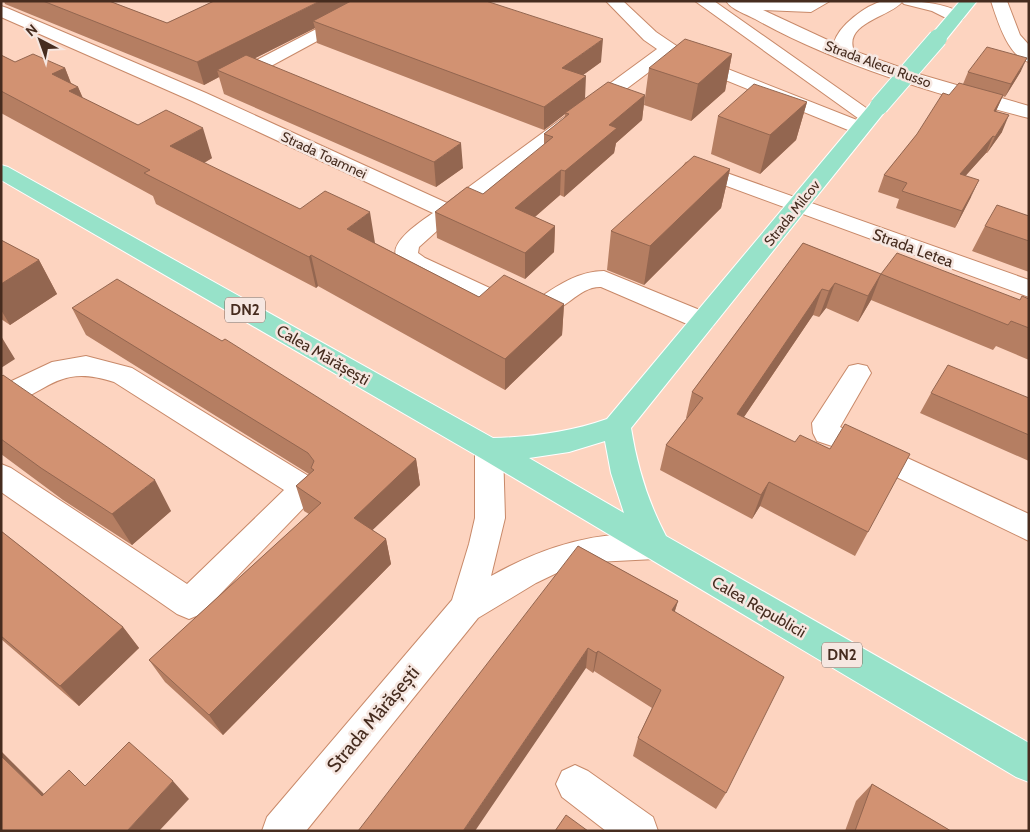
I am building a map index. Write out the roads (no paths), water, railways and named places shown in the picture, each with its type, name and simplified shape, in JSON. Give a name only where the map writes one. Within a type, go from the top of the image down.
[{"type":"main road","name":"Strada Milcov","points":[[617,426],[870,117],[969,1]]},
{"type":"main road","name":"Calea Mărășești","points":[[1,170],[490,449]]},
{"type":"main road","points":[[490,449],[528,449],[557,445],[617,426],[627,485],[637,511],[655,546]]},
{"type":"main road","name":"Calea Republicii","points":[[490,449],[1029,764]]},
{"type":"street","points":[[200,97],[383,1]]},
{"type":"street","points":[[614,1],[650,36],[698,65],[870,117]]},
{"type":"street","points":[[703,1],[870,117]]},
{"type":"street","points":[[847,55],[842,44],[846,33],[878,10],[894,2],[901,1]]},
{"type":"street","points":[[910,1],[938,8],[956,17]]},
{"type":"street","points":[[999,1],[1012,36],[1029,57]]},
{"type":"street","points":[[737,3],[817,4],[804,37]]},
{"type":"street","name":"Strada Alecu Russo","points":[[737,3],[804,37],[892,72],[1029,112]]},
{"type":"street","name":"Strada Toamnei","points":[[1,11],[200,97],[449,212]]},
{"type":"street","points":[[485,296],[410,258],[406,252],[407,246],[412,240],[668,48]]},
{"type":"street","name":"Strada Letea","points":[[693,167],[1029,290]]},
{"type":"street","points":[[545,306],[586,280],[594,278],[604,279],[703,321]]},
{"type":"street","points":[[1,398],[48,374],[81,365],[106,369],[123,375],[305,488],[188,604],[1,476]]},
{"type":"street","points":[[858,372],[826,423],[828,433],[1029,528]]},
{"type":"street","name":"Strada Mărășești","points":[[466,608],[485,544],[490,518],[490,449]]},
{"type":"street","name":"Strada Mărășești","points":[[281,831],[466,608],[525,572],[560,557],[596,549],[655,546]]},
{"type":"street","points":[[575,784],[639,831]]}]
